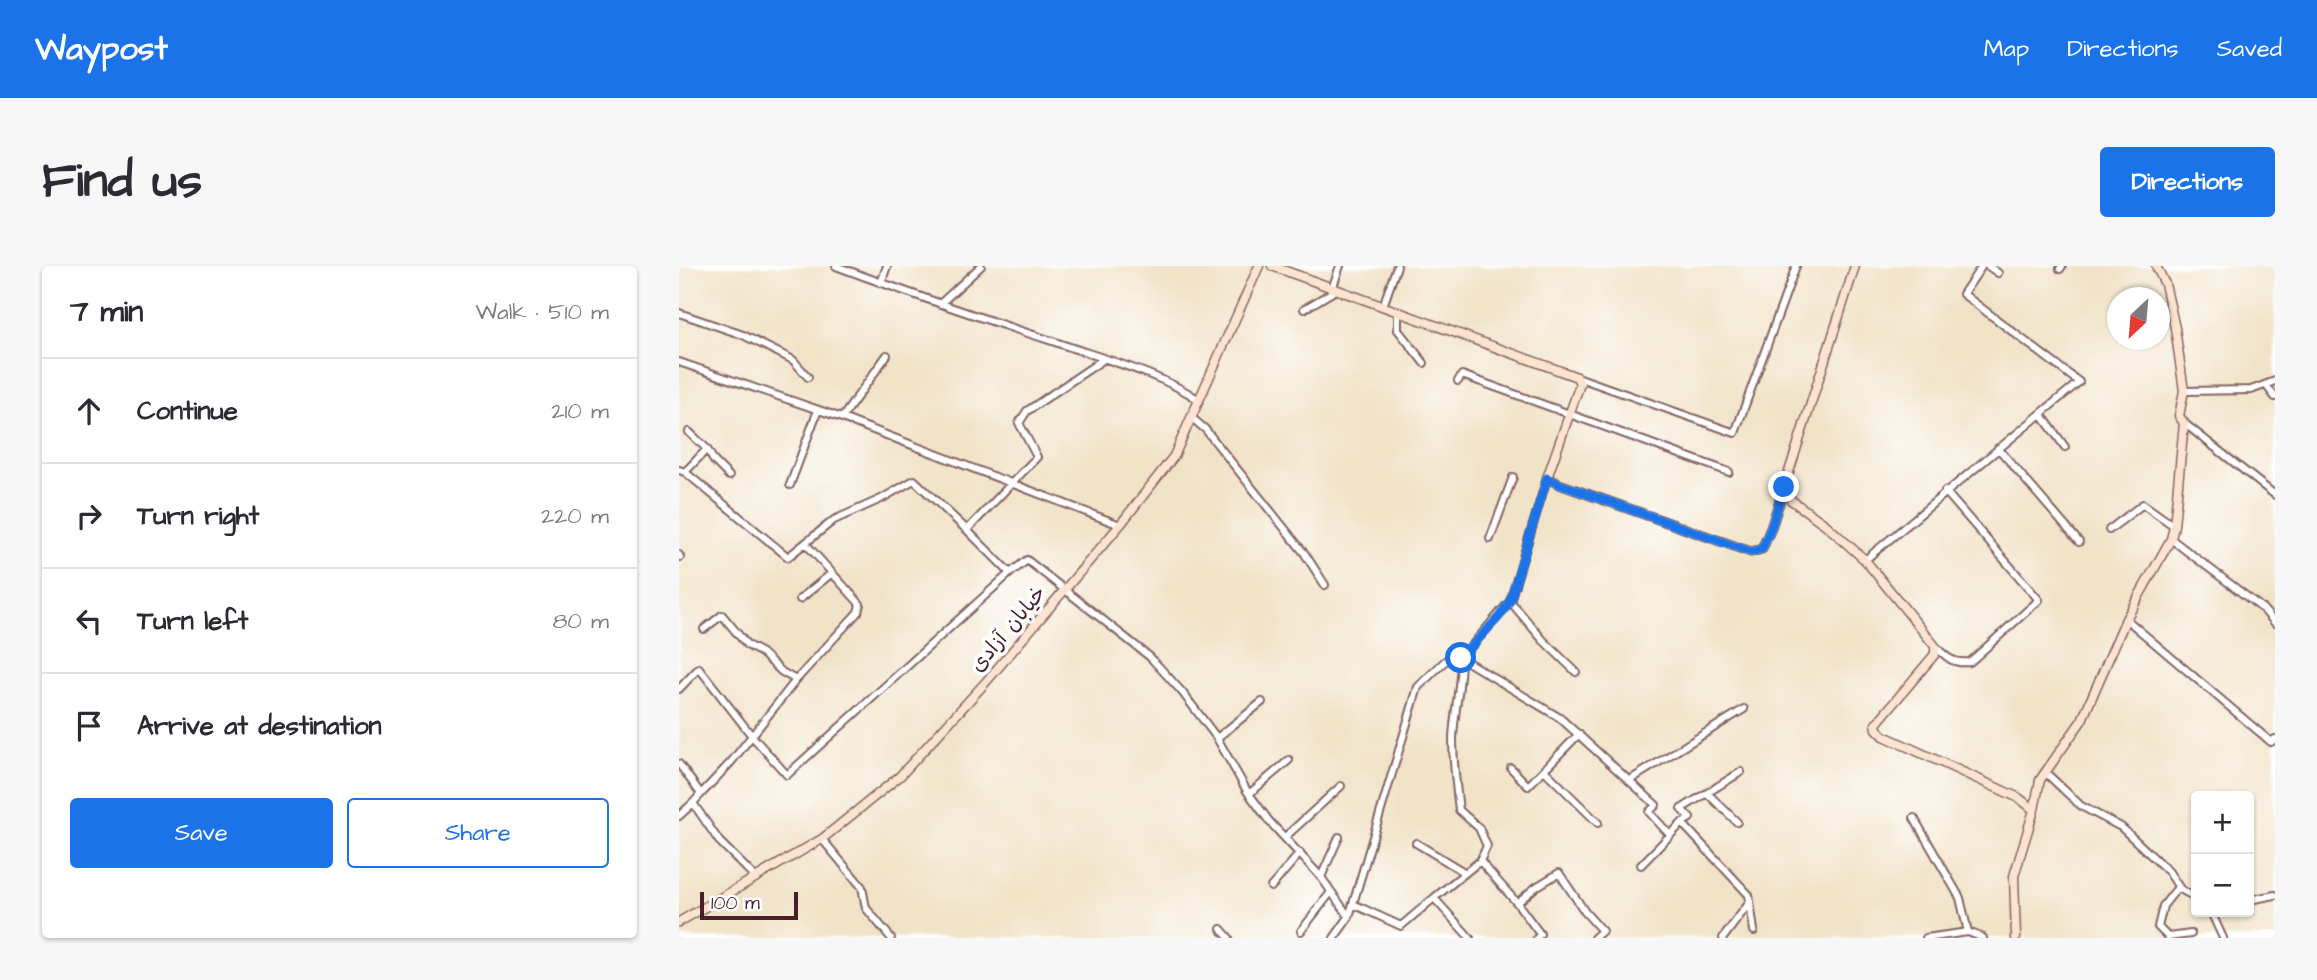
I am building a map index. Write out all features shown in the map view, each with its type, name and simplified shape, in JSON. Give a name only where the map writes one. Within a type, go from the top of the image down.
[{"type":"street","points":[[836,266],[1104,359],[1182,388],[1199,400]]},
{"type":"street","points":[[881,283],[887,266]]},
{"type":"street","points":[[940,304],[981,266]]},
{"type":"street","name":"خیابان آزادی","points":[[679,922],[822,839],[900,776],[977,693],[1120,525],[1174,456],[1259,266]]},
{"type":"street","points":[[1272,266],[1735,433],[1796,266]]},
{"type":"street","points":[[1304,309],[1334,289],[1340,266]]},
{"type":"street","points":[[1383,306],[1397,266]]},
{"type":"street","points":[[1547,478],[1751,552],[1762,549],[1779,506],[1855,266]]},
{"type":"street","points":[[1865,559],[2079,382],[1963,294],[1982,266]]},
{"type":"street","points":[[1988,266],[1998,273]]},
{"type":"street","points":[[2156,266],[2165,284],[2175,328],[2184,391],[2179,416],[2184,423],[2275,495]]},
{"type":"street","points":[[1398,312],[1398,330],[1424,363]]},
{"type":"street","points":[[679,313],[743,335],[793,360],[808,377]]},
{"type":"street","points":[[842,418],[887,355]]},
{"type":"street","points":[[967,530],[1037,457],[1019,423],[1022,416],[1104,359]]},
{"type":"street","points":[[679,362],[842,418],[1120,525]]},
{"type":"street","points":[[1458,381],[1462,375],[1729,472]]},
{"type":"street","points":[[1334,938],[1349,917],[1417,687],[1445,662],[1461,658],[1510,601],[1547,478],[1580,384],[1577,377]]},
{"type":"street","points":[[2184,391],[2251,390],[2275,381]]},
{"type":"street","points":[[2266,385],[2275,397]]},
{"type":"street","points":[[790,485],[818,410]]},
{"type":"street","points":[[2041,414],[2066,447]]},
{"type":"street","points":[[1192,418],[1205,429],[1305,554],[1325,585]]},
{"type":"street","points":[[2016,938],[2014,876],[2039,788],[2045,772],[2082,720],[2126,619],[2171,539],[2184,423]]},
{"type":"street","points":[[689,432],[729,476]]},
{"type":"street","points":[[1998,448],[2079,542]]},
{"type":"street","points":[[707,449],[682,471],[788,557],[834,520],[914,481],[1010,573]]},
{"type":"street","points":[[1490,538],[1513,477]]},
{"type":"street","points":[[1784,487],[1791,500],[1826,525],[1865,559],[1935,646],[1958,664],[1970,662],[2039,600],[1945,491]]},
{"type":"street","points":[[1779,506],[1791,500]]},
{"type":"street","points":[[2109,530],[2143,504],[2174,526]]},
{"type":"street","points":[[2171,539],[2263,609],[2275,623]]},
{"type":"street","points":[[679,816],[752,736],[796,680],[858,612],[860,604],[806,544]]},
{"type":"street","points":[[679,689],[699,668],[752,736],[787,775],[1027,560],[1150,657],[1199,712],[1249,794],[1269,821],[1321,877],[1349,917]]},
{"type":"street","points":[[800,599],[832,573]]},
{"type":"street","points":[[1510,601],[1576,673]]},
{"type":"street","points":[[704,629],[722,615],[747,645],[762,653],[782,672],[796,680]]},
{"type":"street","points":[[2126,619],[2270,742],[2275,738]]},
{"type":"street","points":[[1935,646],[1934,654],[1876,724],[1877,729],[1884,736],[2019,798],[2034,810]]},
{"type":"street","points":[[1461,658],[1560,718],[1579,734],[1656,805],[1649,812],[1670,835]]},
{"type":"street","points":[[1353,904],[1401,926],[1480,861],[1487,846],[1479,828],[1459,810],[1453,738],[1460,692],[1461,658]]},
{"type":"street","points":[[1217,738],[1262,702]]},
{"type":"street","points":[[1630,780],[1744,709]]},
{"type":"street","points":[[1511,768],[1528,786],[1579,734]]},
{"type":"street","points":[[1249,794],[1289,760]]},
{"type":"street","points":[[679,764],[701,794]]},
{"type":"street","points":[[1544,770],[1598,823]]},
{"type":"street","points":[[1641,865],[1690,818],[1681,809],[1741,772]]},
{"type":"street","points":[[2045,772],[2081,806],[2121,827],[2169,872],[2178,887],[2191,895]]},
{"type":"street","points":[[1285,836],[1341,786]]},
{"type":"street","points":[[2019,798],[2027,798],[2039,788]]},
{"type":"street","points":[[1708,794],[1737,822]]},
{"type":"street","points":[[693,803],[719,841],[755,877]]},
{"type":"street","points":[[1914,818],[1960,898],[1963,935]]},
{"type":"street","points":[[1682,823],[1749,895],[1754,931]]},
{"type":"street","points":[[1321,877],[1339,837]]},
{"type":"street","points":[[822,839],[862,887],[866,908],[891,938]]},
{"type":"street","points":[[1416,843],[1464,872]]},
{"type":"street","points":[[1271,887],[1300,853]]},
{"type":"street","points":[[1480,861],[1517,902],[1540,934],[1537,938]]},
{"type":"street","points":[[1517,902],[1535,887],[1559,873],[1585,912],[1602,931],[1594,938]]},
{"type":"street","points":[[2178,887],[2163,906],[2158,927],[2168,937],[2191,934]]},
{"type":"street","points":[[1301,931],[1331,892]]},
{"type":"street","points":[[2254,899],[2275,894]]},
{"type":"street","points":[[1434,898],[1470,938]]},
{"type":"street","points":[[1723,938],[1750,902]]},
{"type":"street","points":[[2213,917],[2223,938]]},
{"type":"street","points":[[1221,929],[1229,938]]},
{"type":"street","points":[[1926,938],[1963,935],[1983,938]]},
{"type":"route","points":[[1461,658],[1510,601],[1547,478],[1751,552],[1762,549],[1767,540],[1784,487]]}]
